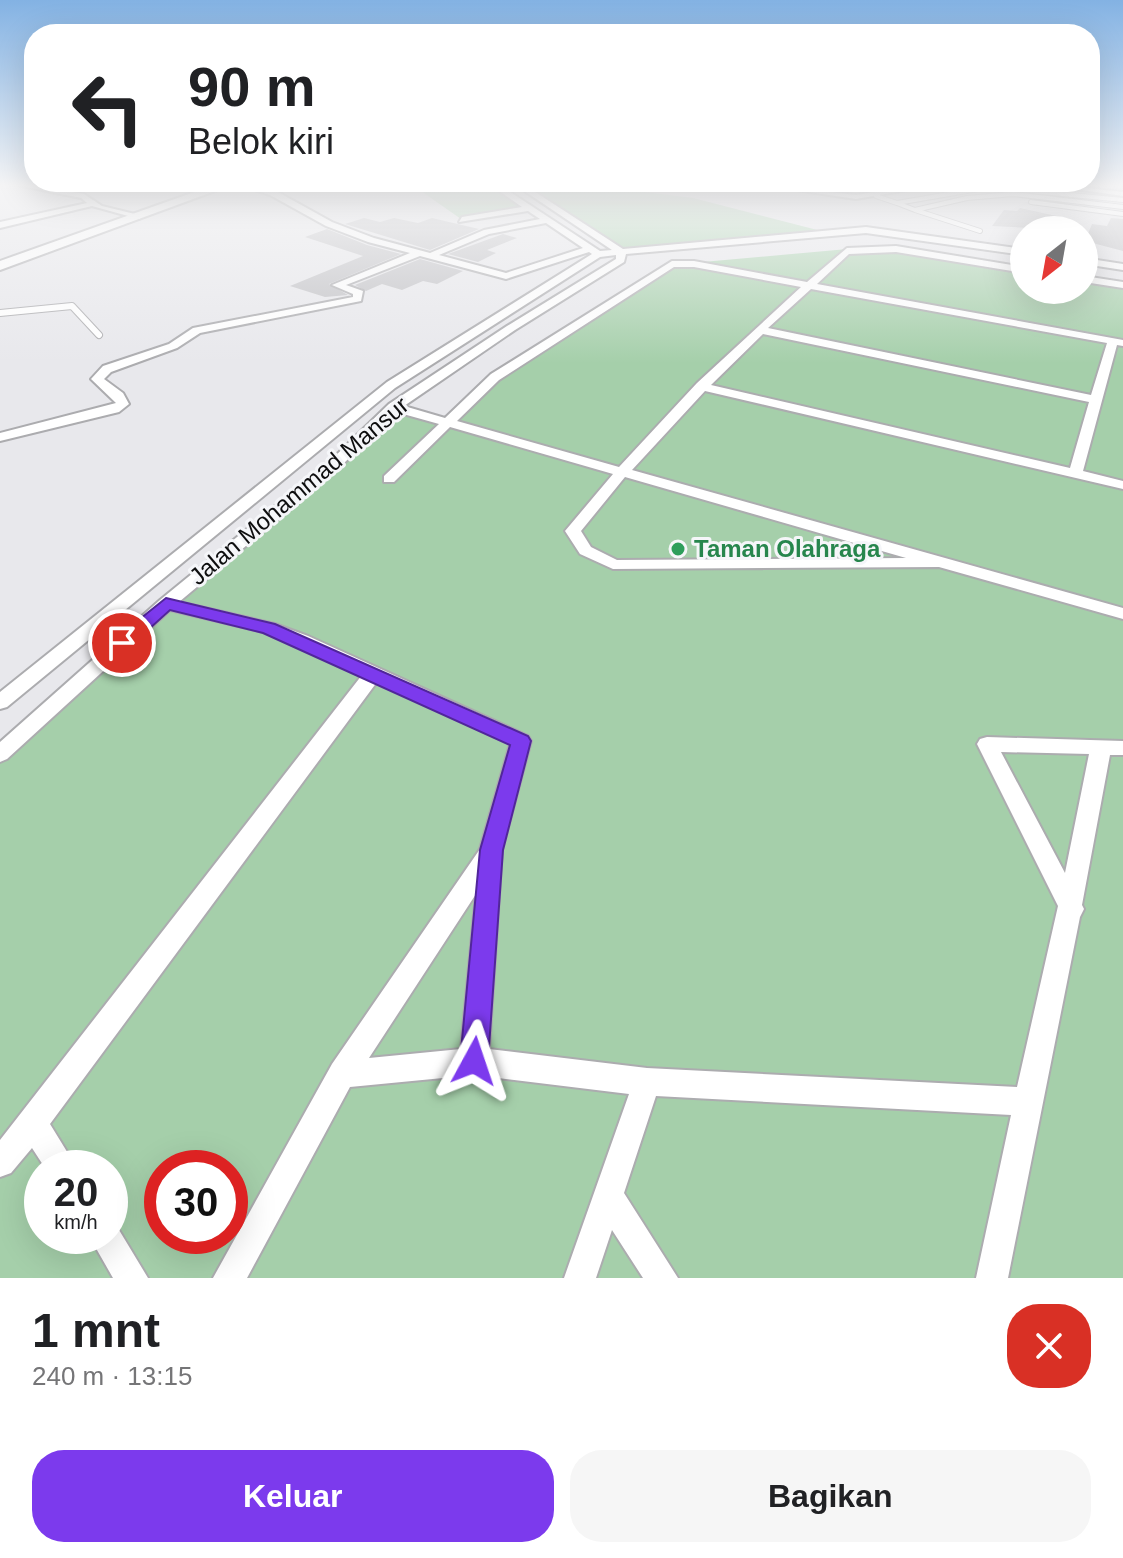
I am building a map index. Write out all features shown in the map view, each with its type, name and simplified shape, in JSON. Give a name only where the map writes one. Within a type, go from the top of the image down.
[{"type":"main road","points":[[0,266],[62,244]]},
{"type":"street","points":[[389,244],[511,276],[594,252],[621,256],[737,244]]},
{"type":"street","points":[[0,437],[114,409],[123,404],[119,396],[97,379],[107,369],[173,346],[206,327],[357,299],[359,293],[337,285],[454,244]]},
{"type":"street","points":[[583,244],[594,252]]},
{"type":"street","points":[[603,244],[621,256]]},
{"type":"street","points":[[964,244],[1010,250]]},
{"type":"street","points":[[939,562],[610,563],[579,547],[573,531],[620,471],[701,386],[847,251],[857,248],[896,249],[1010,268]]},
{"type":"street","name":"Jalan Mohammad Mansur","points":[[0,702],[391,385],[594,252]]},
{"type":"street","name":"Jalan Mohammad Mansur","points":[[0,754],[166,604],[296,497],[394,407],[621,256]]},
{"type":"street","points":[[429,271],[455,262]]},
{"type":"street","points":[[1098,263],[1123,267]]},
{"type":"street","points":[[389,479],[444,422],[498,375],[665,266],[694,264],[1118,342],[1096,400],[1075,474]]},
{"type":"street","points":[[1098,281],[1123,285]]},
{"type":"street","points":[[760,330],[1096,400]]},
{"type":"street","points":[[701,386],[1123,485]]},
{"type":"street","points":[[394,407],[1123,614]]},
{"type":"street","points":[[166,604],[287,635],[521,741],[491,850],[474,1061]]},
{"type":"street","points":[[0,1162],[33,1124],[373,674]]},
{"type":"street","points":[[992,1278],[1026,1102],[1112,747],[987,744],[1072,909]]},
{"type":"street","points":[[229,1278],[342,1074],[491,850]]},
{"type":"street","points":[[342,1074],[474,1061],[647,1082],[1026,1102]]},
{"type":"street","points":[[580,1278],[647,1082]]},
{"type":"street","points":[[33,1124],[50,1150]]},
{"type":"street","points":[[609,1197],[662,1278]]},
{"type":"street","points":[[117,1254],[132,1278]]},
{"type":"lane","points":[[0,313],[72,306],[99,335]]},
{"type":"green space","points":[[608,244],[713,244],[621,252]]},
{"type":"green space","points":[[870,247],[1010,268],[1010,304],[1098,304],[1098,281],[1123,285],[1123,1278],[0,1278],[0,752],[394,407],[444,422],[471,397],[669,265]]},
{"type":"building","points":[[325,244],[364,244],[401,254],[329,284],[348,295],[325,297],[290,286],[363,256]]},
{"type":"building","points":[[409,244],[445,244],[430,250]]},
{"type":"building","points":[[476,244],[503,244],[487,250],[496,253],[478,262],[448,254]]},
{"type":"building","points":[[1098,244],[1098,244],[1123,244],[1123,251]]},
{"type":"building","points":[[420,259],[463,271],[437,284],[423,281],[402,290],[382,284],[366,291],[355,285]]},
{"type":"place","name":"Taman Olahraga","points":[[678,549]]},
{"type":"route","points":[[122,643],[166,604],[178,610],[269,628],[302,640],[521,741],[491,850],[474,1061]]}]
